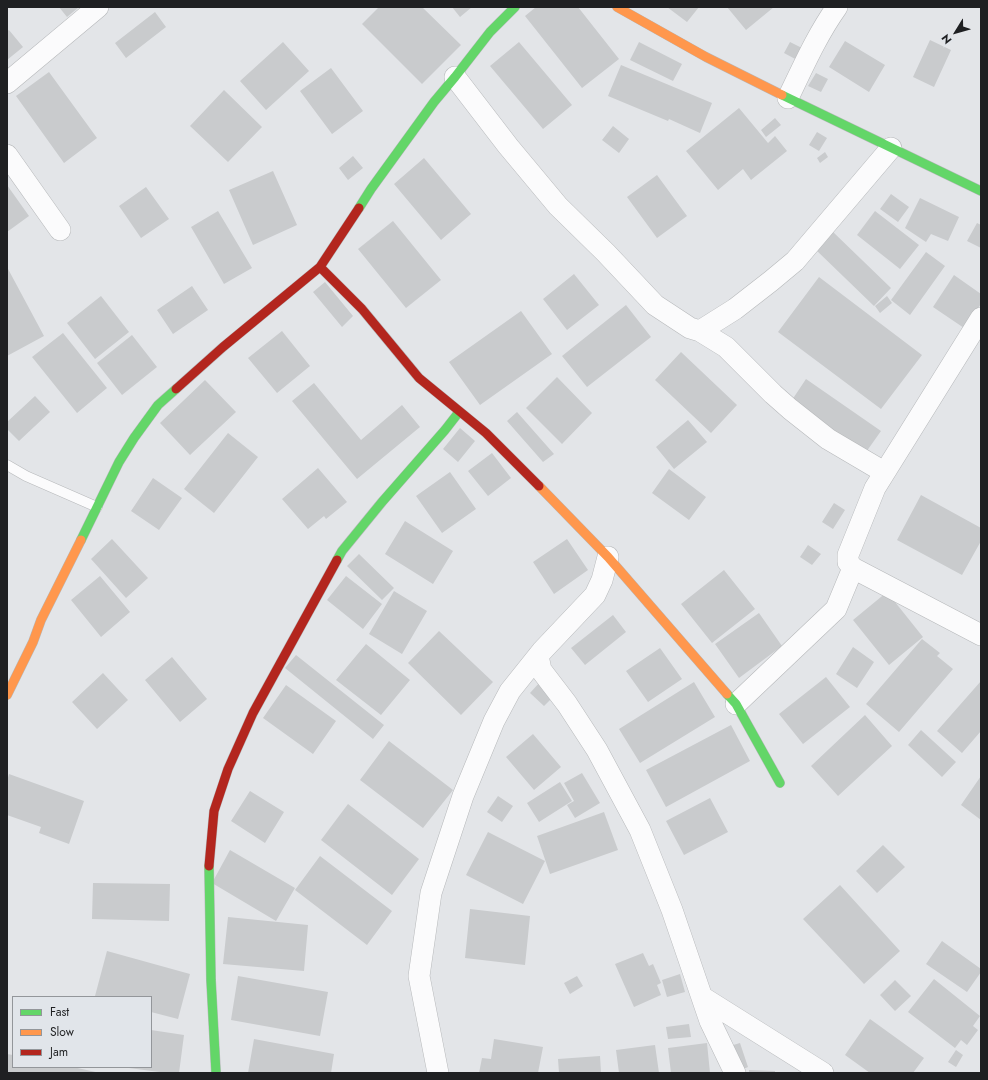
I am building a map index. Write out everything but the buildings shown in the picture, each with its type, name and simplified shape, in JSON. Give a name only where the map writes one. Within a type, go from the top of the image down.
[{"type":"street","points":[[7,83],[98,7]]},
{"type":"street","points":[[7,695],[33,642],[41,620],[119,462],[158,405],[223,347],[320,266],[371,190],[434,102],[490,32],[515,7]]},
{"type":"street","points":[[617,7],[706,57],[981,191]]},
{"type":"street","points":[[788,98],[827,11]]},
{"type":"street","points":[[455,77],[508,146],[558,206],[606,253],[655,305],[690,328],[700,330],[726,347],[784,404],[828,439],[884,472]]},
{"type":"street","points":[[700,330],[735,309],[771,282],[795,261],[891,148]]},
{"type":"street","points":[[7,155],[60,230]]},
{"type":"street","points":[[320,266],[362,309],[419,378],[486,433],[608,557],[736,704],[780,783]]},
{"type":"street","points":[[981,318],[875,488],[848,555],[848,562],[853,568],[981,635]]},
{"type":"street","points":[[216,1073],[211,980],[209,870],[214,812],[228,769],[253,712],[342,551],[382,502],[446,430],[459,412]]},
{"type":"street","points":[[438,1073],[418,976],[431,893],[463,796],[494,722],[510,691],[538,656],[594,595],[602,580],[608,557]]},
{"type":"street","points":[[736,704],[836,609],[853,568]]},
{"type":"street","points":[[538,656],[541,670],[567,704],[597,750],[640,830],[672,910],[710,1021],[735,1073]]},
{"type":"street","points":[[702,997],[823,1073]]},
{"type":"lane","points":[[7,465],[26,476],[97,508]]},
{"type":"traffic: fast","points":[[359,208],[434,102],[490,32],[515,7]]},
{"type":"traffic: fast","points":[[782,95],[981,191]]},
{"type":"traffic: fast","points":[[81,540],[119,462],[134,438],[158,405],[176,389]]},
{"type":"traffic: fast","points":[[337,560],[342,551],[382,502],[459,412]]},
{"type":"traffic: fast","points":[[727,694],[736,704],[780,783]]},
{"type":"traffic: fast","points":[[209,866],[211,980],[216,1073]]},
{"type":"traffic: slow","points":[[617,7],[706,57],[782,95]]},
{"type":"traffic: slow","points":[[539,486],[608,557],[727,694]]},
{"type":"traffic: slow","points":[[7,695],[33,642],[41,620],[81,540]]},
{"type":"traffic: jam","points":[[176,389],[223,347],[320,267],[359,208]]},
{"type":"traffic: jam","points":[[320,267],[362,309],[419,378],[486,433],[539,486]]},
{"type":"traffic: jam","points":[[209,866],[214,811],[228,769],[253,713],[337,560]]}]
